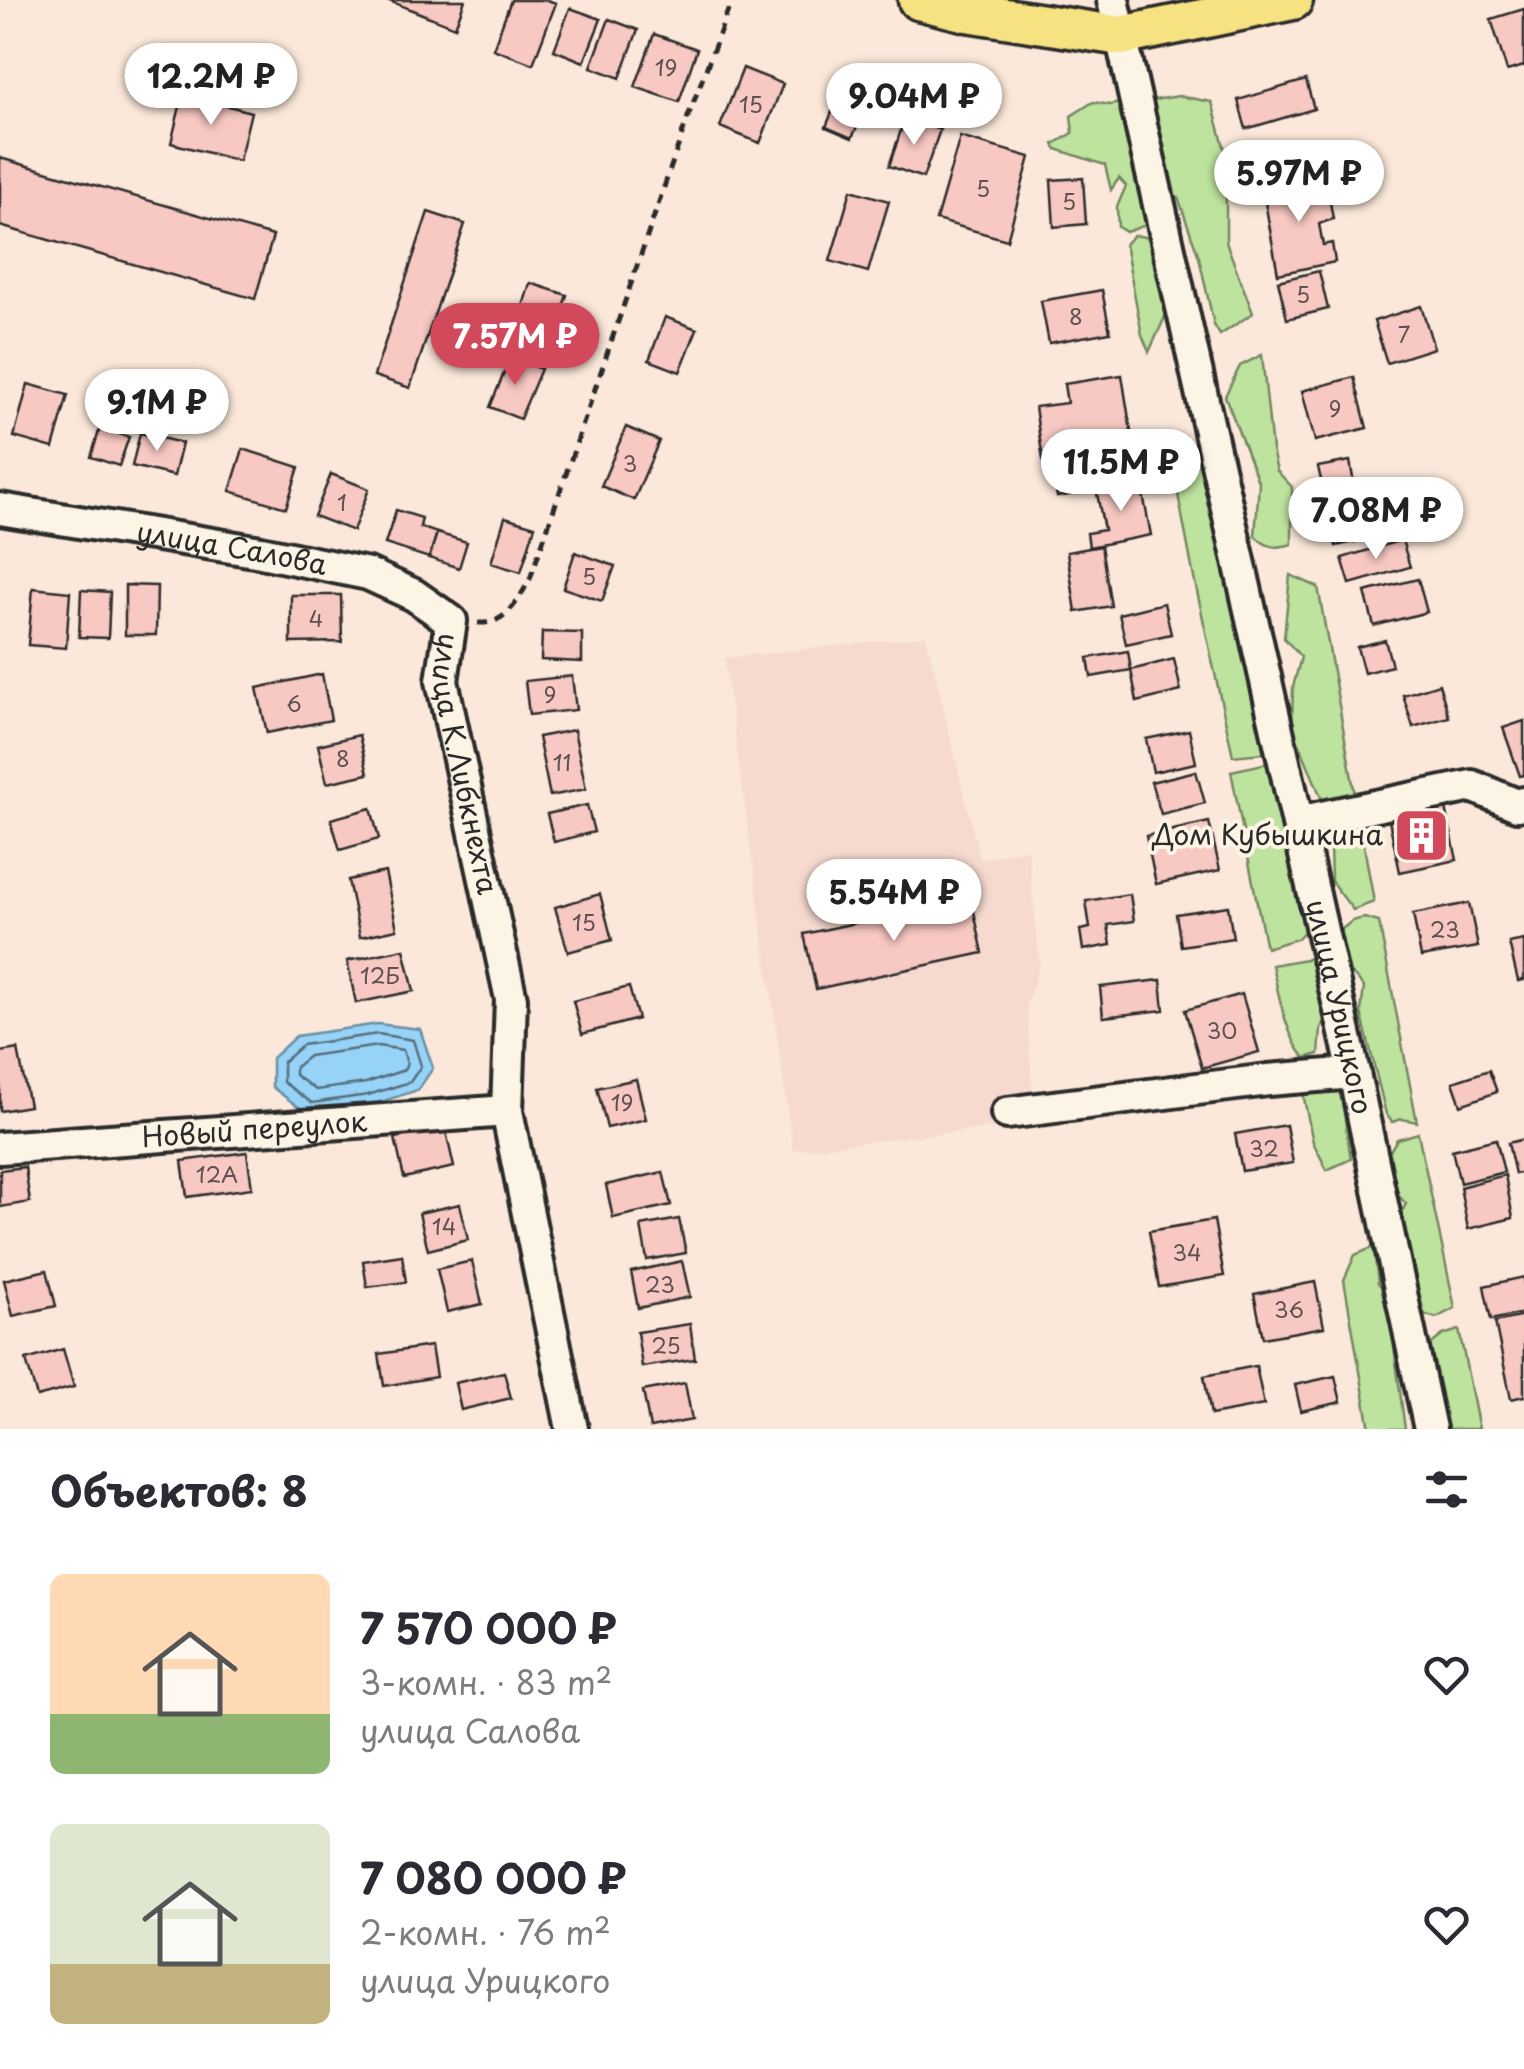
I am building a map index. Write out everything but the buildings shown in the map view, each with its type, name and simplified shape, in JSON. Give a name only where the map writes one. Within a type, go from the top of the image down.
[{"type":"main road","points":[[918,0],[967,12],[1117,18],[1293,0]]},
{"type":"street","name":"улица Урицкого","points":[[1117,18],[1430,1429]]},
{"type":"street","name":"улица Салова","points":[[0,509],[261,552],[368,574],[414,595],[451,621]]},
{"type":"street","name":"улица К.Либкнехта","points":[[451,621],[442,680],[511,999],[506,1111],[572,1429]]},
{"type":"street","points":[[1298,822],[1472,786],[1517,806],[1524,803]]},
{"type":"street","points":[[1007,1113],[1354,1073]]},
{"type":"street","name":"Новый переулок","points":[[0,1148],[506,1111]]},
{"type":"path","name":"улица К.Либкнехта","points":[[451,621],[490,624],[511,611],[530,579],[688,117],[732,0]]},
{"type":"shaded area","points":[[926,636],[980,859],[1028,849],[1040,964],[1027,1003],[1034,1123],[793,1150],[724,658]]},
{"type":"green space","points":[[1179,96],[1212,102],[1226,154],[1226,242],[1253,313],[1220,335],[1178,197],[1165,196],[1142,102]]},
{"type":"green space","points":[[1093,102],[1126,102],[1155,217],[1126,232],[1118,227],[1117,207],[1126,186],[1119,178],[1111,190],[1105,165],[1056,149],[1054,144],[1073,133],[1071,116]]},
{"type":"green space","points":[[1134,235],[1150,238],[1160,248],[1170,306],[1149,352],[1142,335],[1125,244]]},
{"type":"green space","points":[[1262,355],[1272,450],[1277,471],[1292,487],[1292,544],[1281,547],[1268,545],[1255,536],[1259,484],[1225,396],[1240,366]]},
{"type":"green space","points":[[1169,447],[1210,453],[1274,752],[1233,756]]},
{"type":"green space","points":[[1290,575],[1318,587],[1374,902],[1353,910],[1331,881],[1325,807],[1292,726],[1293,687],[1301,657],[1284,638]]},
{"type":"green space","points":[[1268,763],[1281,774],[1289,862],[1300,876],[1311,924],[1297,939],[1266,948],[1231,771]]},
{"type":"green space","points":[[1364,918],[1379,922],[1417,1122],[1392,1122],[1386,1114],[1361,1012],[1364,987],[1352,974],[1344,975],[1331,938],[1352,921]]},
{"type":"green space","points":[[1323,956],[1328,1009],[1319,1054],[1305,1058],[1288,1026],[1272,965]]},
{"type":"green space","points":[[1301,1084],[1340,1087],[1351,1159],[1327,1170],[1313,1142]]},
{"type":"green space","points":[[1418,1133],[1455,1308],[1436,1318],[1426,1315],[1409,1297],[1397,1220],[1406,1204],[1390,1186],[1383,1163],[1397,1139]]},
{"type":"green space","points":[[1374,1247],[1378,1283],[1395,1298],[1391,1324],[1405,1429],[1370,1429],[1344,1280],[1355,1255]]},
{"type":"green space","points":[[1459,1330],[1479,1429],[1442,1429],[1425,1349],[1443,1335]]},
{"type":"water","points":[[378,1024],[420,1029],[433,1068],[418,1090],[371,1105],[308,1114],[272,1087],[272,1058],[296,1036]]},
{"type":"place","name":"Дом Кубышкина","points":[[1422,835]]}]
